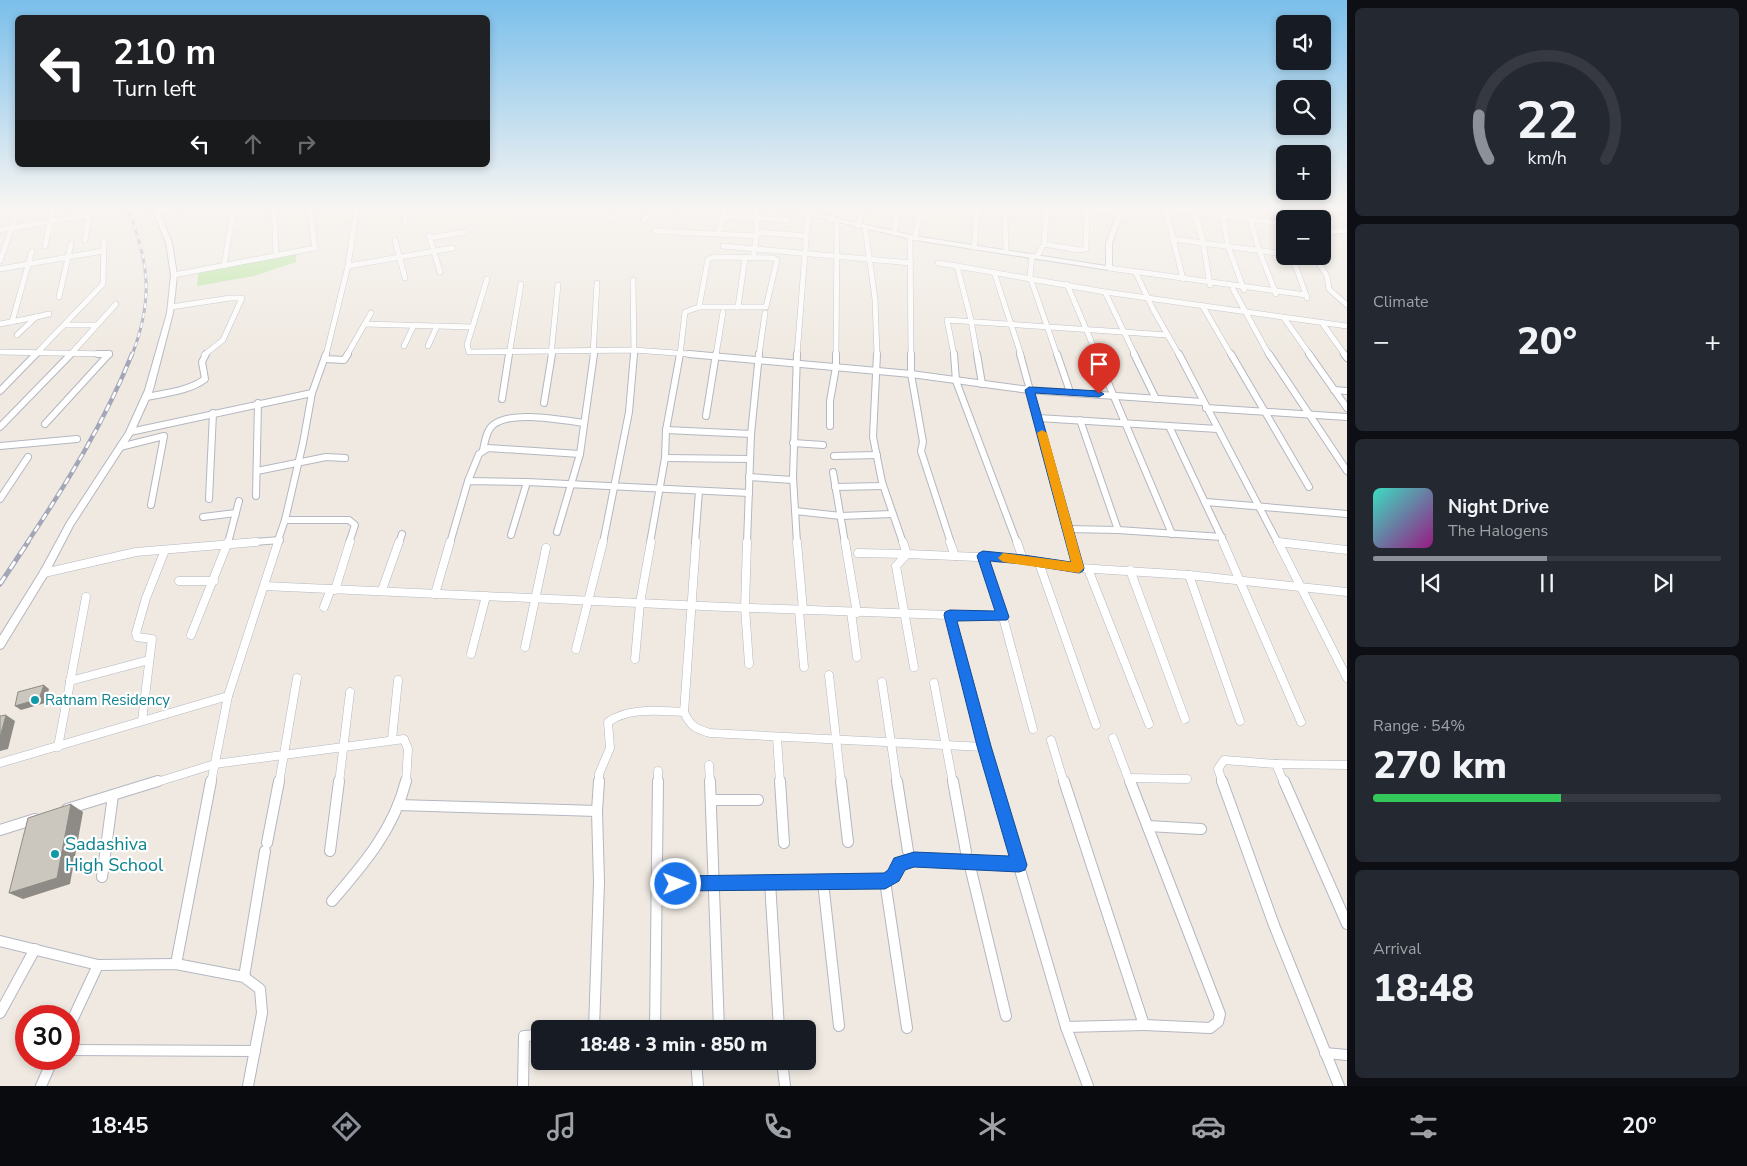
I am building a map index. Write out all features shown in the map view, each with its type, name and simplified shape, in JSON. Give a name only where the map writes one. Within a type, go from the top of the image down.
[{"type":"street","points":[[12,322],[31,257]]},
{"type":"street","points":[[0,269],[68,257],[59,297]]},
{"type":"street","points":[[0,391],[103,284],[103,257]]},
{"type":"street","points":[[0,645],[44,573],[70,524],[130,432],[147,397],[164,339],[171,306],[174,275],[171,257]]},
{"type":"street","points":[[224,266],[226,257]]},
{"type":"street","points":[[174,275],[268,257]]},
{"type":"street","points":[[176,964],[228,696],[280,540],[299,463],[312,393],[325,359],[349,257]]},
{"type":"street","points":[[348,266],[399,257],[405,278]]},
{"type":"street","points":[[435,257],[440,272]]},
{"type":"street","points":[[699,308],[708,259],[713,257]]},
{"type":"street","points":[[635,658],[640,603],[665,458],[666,430],[680,353],[685,312],[689,309],[699,308],[762,308],[767,306],[776,260],[773,258],[725,257]]},
{"type":"street","points":[[804,667],[793,480],[793,443],[796,364],[805,257]]},
{"type":"street","points":[[830,426],[830,401],[836,367],[838,257]]},
{"type":"street","points":[[856,257],[911,262]]},
{"type":"street","points":[[911,257],[912,374],[923,442],[921,451],[955,556]]},
{"type":"street","points":[[1035,257],[1030,277],[1070,392]]},
{"type":"street","points":[[1039,257],[1183,279],[1233,289],[1243,289]]},
{"type":"street","points":[[1109,257],[1109,268]]},
{"type":"street","points":[[1177,257],[1183,279]]},
{"type":"street","points":[[1205,257],[1210,284]]},
{"type":"street","points":[[1232,257],[1243,289]]},
{"type":"street","points":[[1262,257],[1276,293]]},
{"type":"street","points":[[738,307],[745,258]]},
{"type":"street","points":[[870,258],[877,371],[873,436],[883,486],[907,554]]},
{"type":"street","points":[[938,263],[1030,277],[1105,292],[1145,296],[1347,326]]},
{"type":"street","points":[[1210,284],[1307,298],[1295,265]]},
{"type":"street","points":[[1320,265],[1327,276],[1329,289],[1347,305]]},
{"type":"street","points":[[957,266],[970,320],[982,384]]},
{"type":"street","points":[[994,272],[1012,324],[1079,568]]},
{"type":"street","points":[[1136,273],[1145,296],[1302,587],[1347,678]]},
{"type":"street","points":[[486,280],[467,345],[469,352],[634,350],[680,353],[912,374],[1029,390],[1114,395],[1264,411],[1347,417]]},
{"type":"street","points":[[576,649],[586,600],[602,546],[629,412],[634,350],[633,280]]},
{"type":"street","points":[[557,532],[580,454],[594,351],[597,283]]},
{"type":"street","points":[[502,399],[521,284]]},
{"type":"street","points":[[1067,284],[1172,534]]},
{"type":"street","points":[[544,403],[552,351],[558,285]]},
{"type":"street","points":[[1233,289],[1244,311],[1308,414],[1347,471]]},
{"type":"street","points":[[1105,292],[1156,399]]},
{"type":"street","points":[[147,397],[195,386],[205,379],[201,363],[202,357],[223,340],[242,298],[171,306]]},
{"type":"street","points":[[0,427],[72,353],[116,304]]},
{"type":"street","points":[[1202,305],[1309,487]]},
{"type":"street","points":[[706,416],[723,312]]},
{"type":"street","points":[[749,664],[745,608],[749,476],[758,361],[765,312]]},
{"type":"street","points":[[325,359],[344,360],[371,313]]},
{"type":"street","points":[[0,324],[49,314]]},
{"type":"street","points":[[17,335],[36,317]]},
{"type":"street","points":[[1023,559],[956,381],[954,350],[946,321],[950,318],[1167,335]]},
{"type":"street","points":[[1284,318],[1347,408]]},
{"type":"street","points":[[1322,323],[1347,358]]},
{"type":"street","points":[[365,324],[472,327]]},
{"type":"street","points":[[64,325],[97,325]]},
{"type":"street","points":[[404,346],[414,325]]},
{"type":"street","points":[[428,346],[437,326]]},
{"type":"street","points":[[0,352],[108,354],[44,424]]},
{"type":"street","points":[[1334,390],[1347,391]]},
{"type":"street","points":[[130,432],[258,403],[312,393]]},
{"type":"street","points":[[256,496],[258,403]]},
{"type":"street","points":[[209,499],[213,413]]},
{"type":"street","points":[[435,594],[468,481],[479,454],[483,450],[490,428],[497,422],[518,418],[584,423]]},
{"type":"street","points":[[1038,418],[1218,429]]},
{"type":"street","points":[[1080,420],[1118,530]]},
{"type":"street","points":[[1169,426],[1222,537],[1301,722]]},
{"type":"street","points":[[666,430],[751,434]]},
{"type":"street","points":[[120,447],[164,436],[151,505]]},
{"type":"street","points":[[0,446],[77,439]]},
{"type":"street","points":[[793,443],[822,445]]},
{"type":"street","points":[[483,450],[492,448],[580,454]]},
{"type":"street","points":[[834,456],[877,456]]},
{"type":"street","points":[[0,499],[28,457]]},
{"type":"street","points":[[257,471],[326,457],[345,458]]},
{"type":"street","points":[[665,458],[750,460]]},
{"type":"street","points":[[833,472],[854,612],[857,658]]},
{"type":"street","points":[[749,476],[793,480]]},
{"type":"street","points":[[468,481],[527,482],[749,493]]},
{"type":"street","points":[[510,536],[527,482]]},
{"type":"street","points":[[835,487],[883,486]]},
{"type":"street","points":[[699,491],[684,712],[688,721],[695,729],[710,733],[777,737],[984,746]]},
{"type":"street","points":[[192,635],[228,543],[239,501]]},
{"type":"street","points":[[1206,502],[1347,514]]},
{"type":"street","points":[[795,511],[841,516],[892,514]]},
{"type":"street","points":[[203,517],[236,513]]},
{"type":"street","points":[[285,520],[350,520],[355,524],[333,589],[324,607]]},
{"type":"street","points":[[1068,528],[1222,537]]},
{"type":"street","points":[[382,590],[402,534]]},
{"type":"street","points":[[44,573],[123,554],[228,543],[280,540]]},
{"type":"street","points":[[1278,542],[1347,550]]},
{"type":"street","points":[[525,647],[546,548]]},
{"type":"street","points":[[142,722],[152,639],[137,637],[136,633],[146,598],[165,550]]},
{"type":"street","points":[[858,553],[983,556],[1023,559],[1039,563],[1088,569],[1130,570],[1188,575],[1347,592]]},
{"type":"street","points":[[907,554],[896,566],[906,613],[914,667]]},
{"type":"street","points":[[983,556],[1003,617],[1033,729]]},
{"type":"street","points":[[1039,563],[1096,725]]},
{"type":"street","points":[[1088,569],[1150,724]]},
{"type":"street","points":[[1130,570],[1185,719]]},
{"type":"street","points":[[1188,575],[1240,721]]},
{"type":"street","points":[[179,581],[214,581]]},
{"type":"street","points":[[264,586],[745,608],[1003,617]]},
{"type":"street","points":[[471,654],[486,596]]},
{"type":"street","points":[[58,747],[86,597]]},
{"type":"street","points":[[950,615],[984,746],[1066,1027],[1088,1086]]},
{"type":"street","points":[[70,681],[149,660]]},
{"type":"street","points":[[829,675],[848,842]]},
{"type":"street","points":[[244,977],[297,678]]},
{"type":"street","points":[[392,739],[398,680]]},
{"type":"street","points":[[882,682],[908,851]]},
{"type":"street","points":[[934,683],[968,857],[1006,1016]]},
{"type":"street","points":[[330,851],[350,692]]},
{"type":"street","points":[[0,763],[228,696]]},
{"type":"street","points":[[594,1020],[599,882],[597,811],[599,774],[610,748],[608,722],[615,717],[660,710],[684,712]]},
{"type":"street","points":[[777,737],[784,843]]},
{"type":"street","points":[[1066,1027],[1144,1025],[1210,1028],[1216,1025],[1220,1019],[1216,1004],[1113,738]]},
{"type":"street","points":[[57,812],[215,764],[392,739],[404,739],[408,744],[408,767],[398,805],[387,832],[364,864],[332,901]]},
{"type":"street","points":[[1051,740],[1144,1025]]},
{"type":"street","points":[[1339,1086],[1274,925],[1218,768],[1224,760],[1276,764],[1347,765]]},
{"type":"street","points":[[1276,764],[1347,924]]},
{"type":"street","points":[[709,765],[719,1020]]},
{"type":"street","points":[[655,1020],[658,771]]},
{"type":"street","points":[[1129,778],[1187,779]]},
{"type":"street","points":[[102,877],[114,795]]},
{"type":"street","points":[[711,800],[758,800]]},
{"type":"street","points":[[398,805],[597,811]]},
{"type":"street","points":[[0,830],[47,815]]},
{"type":"street","points":[[1148,826],[1200,829]]},
{"type":"street","points":[[657,884],[885,881],[894,876],[900,863],[906,860],[968,857],[1019,865]]},
{"type":"street","points":[[885,881],[907,1028]]},
{"type":"street","points":[[770,882],[778,1020]]},
{"type":"street","points":[[823,882],[839,1026]]},
{"type":"street","points":[[0,941],[98,965],[176,964],[244,977],[260,989],[262,1013],[248,1086]]},
{"type":"street","points":[[0,1013],[36,949]]},
{"type":"street","points":[[79,1005],[98,965]]},
{"type":"street","points":[[523,1086],[524,1036],[531,1036]]},
{"type":"street","points":[[80,1050],[255,1051]]},
{"type":"street","points":[[1325,1053],[1347,1056]]},
{"type":"street","points":[[40,1086],[48,1070]]},
{"type":"street","points":[[697,1070],[698,1086]]},
{"type":"street","points":[[783,1070],[786,1086]]},
{"type":"green space","points":[[275,257],[296,257],[296,262],[254,276],[197,286],[199,270]]},
{"type":"building","points":[[44,685],[39,699],[15,706],[18,692]]},
{"type":"building","points":[[6,715],[0,737],[0,716]]},
{"type":"building","points":[[71,804],[57,878],[9,893],[28,818]]},
{"type":"railway","points":[[132,355],[144,316],[146,298],[143,257]]},
{"type":"railway","points":[[27,543],[84,451],[110,403],[132,354]]},
{"type":"railway","points":[[0,584],[28,542]]},
{"type":"slow traffic","points":[[1003,558],[1023,559],[1079,568],[1042,433]]},
{"type":"place","name":"Ratnam Residency","points":[[35,700]]},
{"type":"place","name":"Sadashiva High School","points":[[55,854]]},
{"type":"route","points":[[676,884],[885,881],[894,876],[896,868],[906,860],[1019,865],[984,746],[950,615],[1003,617],[983,556],[1023,559],[1079,568],[1029,390],[1099,394]]}]
